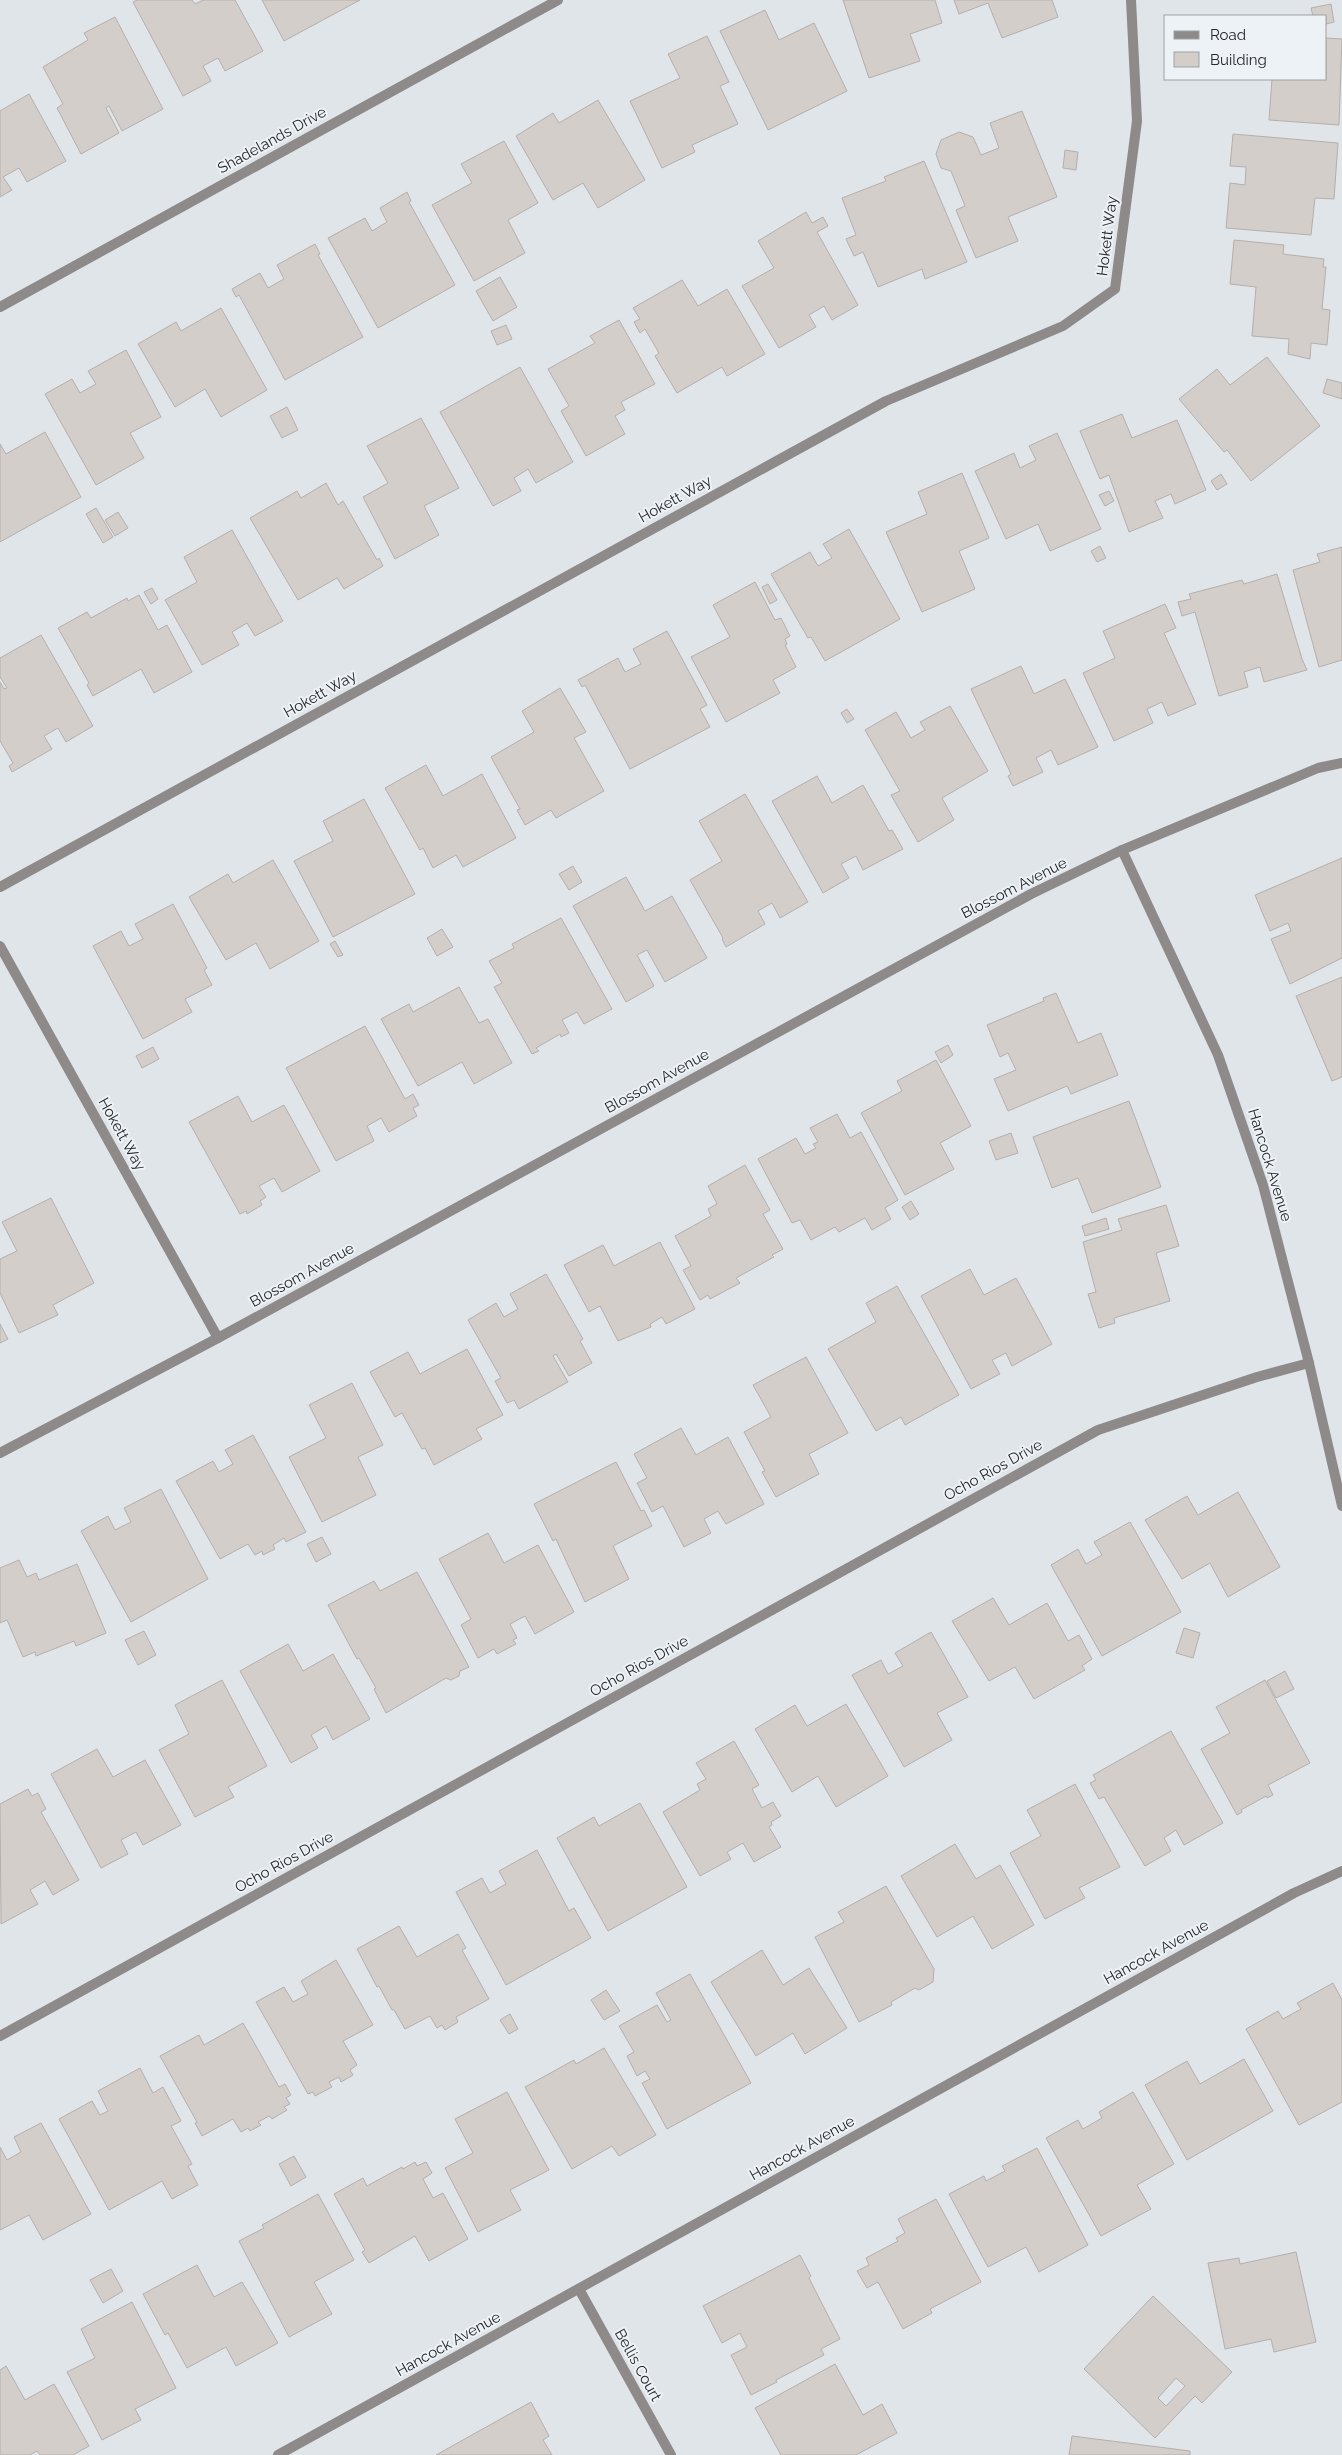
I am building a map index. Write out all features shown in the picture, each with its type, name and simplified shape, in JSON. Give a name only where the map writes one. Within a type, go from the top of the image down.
[{"type":"street","name":"Shadelands Drive","points":[[0,307],[558,0]]},
{"type":"street","name":"Hokett Way","points":[[0,887],[886,400],[1063,326],[1115,289],[1137,121],[1131,0]]},
{"type":"street","name":"Blossom Avenue","points":[[0,1453],[218,1338],[1031,894],[1122,850],[1318,768],[1342,763]]},
{"type":"street","name":"Hancock Avenue","points":[[1122,850],[1218,1055],[1263,1186],[1309,1364],[1342,1506]]},
{"type":"street","name":"Hokett Way","points":[[0,946],[218,1338]]},
{"type":"street","name":"Ocho Rios Drive","points":[[0,2036],[1098,1430],[1257,1377],[1309,1364]]},
{"type":"street","name":"Hancock Avenue","points":[[278,2455],[1294,1893],[1342,1871]]},
{"type":"street","name":"Bellis Court","points":[[579,2289],[671,2455]]},
{"type":"building","points":[[137,0],[192,0],[195,4],[203,0],[235,0],[263,51],[225,71],[218,58],[203,66],[211,81],[183,96],[133,2]]},
{"type":"building","points":[[262,0],[360,0],[284,41]]},
{"type":"building","points":[[843,0],[935,0],[942,23],[910,34],[920,61],[869,78]]},
{"type":"building","points":[[954,0],[1052,0],[1058,17],[1002,38],[988,3],[959,14]]},
{"type":"building","points":[[1331,4],[1334,22],[1327,24],[1327,15],[1313,15],[1311,8]]},
{"type":"building","points":[[765,10],[779,40],[814,23],[847,91],[768,130],[720,31]]},
{"type":"building","points":[[115,17],[163,109],[122,131],[109,106],[106,108],[119,133],[81,154],[57,108],[63,104],[43,67],[88,40],[84,33]]},
{"type":"building","points":[[707,36],[729,82],[720,86],[738,124],[692,145],[695,152],[662,168],[630,101],[680,78],[668,54]]},
{"type":"building","points":[[1327,38],[1342,39],[1339,125],[1269,120],[1272,80],[1327,80]]},
{"type":"building","points":[[29,94],[66,161],[27,182],[19,168],[3,177],[12,190],[0,197],[0,111]]},
{"type":"building","points":[[598,100],[645,180],[598,208],[583,183],[553,200],[516,136],[553,113],[559,123]]},
{"type":"building","points":[[1022,111],[1057,197],[1008,217],[1018,241],[976,258],[956,210],[965,206],[951,171],[941,168],[936,154],[941,140],[959,132],[973,137],[981,155],[999,148],[990,123]]},
{"type":"building","points":[[1233,134],[1338,143],[1334,199],[1315,198],[1311,235],[1226,228],[1230,183],[1245,185],[1246,167],[1230,166]]},
{"type":"building","points":[[504,141],[538,203],[508,220],[525,253],[474,281],[432,205],[472,183],[461,164]]},
{"type":"building","points":[[1065,150],[1078,152],[1076,170],[1063,168]]},
{"type":"building","points":[[924,161],[967,262],[925,279],[922,269],[878,287],[863,252],[854,256],[846,239],[856,235],[842,198],[886,181],[884,177]]},
{"type":"building","points":[[407,192],[411,201],[409,202],[455,285],[378,328],[328,238],[365,218],[372,231],[387,222],[380,208]]},
{"type":"building","points":[[806,212],[812,223],[823,217],[828,226],[817,232],[858,305],[832,320],[824,306],[809,315],[816,327],[779,348],[742,286],[774,268],[758,241]]},
{"type":"building","points":[[1234,240],[1284,245],[1283,254],[1324,259],[1323,267],[1326,267],[1322,309],[1330,310],[1327,345],[1311,343],[1310,359],[1288,354],[1289,339],[1252,336],[1256,287],[1230,284]]},
{"type":"building","points":[[315,244],[320,254],[318,255],[363,337],[285,380],[239,295],[236,297],[232,289],[260,273],[268,288],[284,279],[277,265]]},
{"type":"building","points":[[500,277],[517,307],[493,321],[476,291]]},
{"type":"building","points":[[682,280],[698,306],[727,289],[765,354],[727,376],[722,367],[677,393],[655,356],[659,353],[645,329],[640,333],[634,322],[640,319],[633,308]]},
{"type":"building","points":[[221,308],[267,390],[221,417],[205,389],[175,407],[138,344],[176,322],[181,331]]},
{"type":"building","points":[[619,320],[655,384],[621,402],[625,410],[615,416],[625,434],[586,456],[561,411],[569,406],[548,369],[595,343],[590,336]]},
{"type":"building","points":[[506,325],[512,339],[497,345],[491,331]]},
{"type":"building","points":[[126,350],[161,417],[130,433],[144,458],[96,485],[45,394],[72,379],[80,393],[96,384],[88,371]]},
{"type":"building","points":[[1267,357],[1320,426],[1251,481],[1227,450],[1224,452],[1179,399],[1217,369],[1230,385]]},
{"type":"building","points":[[520,367],[573,462],[536,483],[528,469],[514,478],[521,491],[493,506],[440,412]]},
{"type":"building","points":[[1327,379],[1342,383],[1342,399],[1323,393]]},
{"type":"building","points":[[287,407],[298,430],[282,438],[270,416]]},
{"type":"building","points":[[1122,414],[1132,438],[1177,420],[1206,490],[1175,504],[1171,494],[1155,501],[1163,518],[1129,532],[1109,475],[1100,479],[1080,431]]},
{"type":"building","points":[[421,418],[459,488],[424,506],[439,535],[395,559],[363,497],[388,483],[367,446]]},
{"type":"building","points":[[45,432],[81,497],[0,542],[0,444],[6,454]]},
{"type":"building","points":[[1057,433],[1101,529],[1050,551],[1038,524],[1006,539],[975,471],[1014,453],[1020,468],[1036,460],[1029,446]]},
{"type":"building","points":[[962,473],[989,538],[959,551],[975,589],[922,612],[886,532],[927,514],[918,492]]},
{"type":"building","points":[[1221,474],[1227,484],[1217,490],[1211,481]]},
{"type":"building","points":[[326,483],[338,505],[343,501],[377,560],[379,558],[383,566],[344,589],[337,578],[298,600],[250,518],[297,491],[301,498]]},
{"type":"building","points":[[1109,491],[1114,501],[1105,506],[1099,495]]},
{"type":"building","points":[[96,508],[113,537],[103,543],[86,514]]},
{"type":"building","points":[[118,512],[128,528],[115,536],[105,520]]},
{"type":"building","points":[[849,529],[900,619],[825,661],[811,637],[808,638],[771,574],[810,552],[818,566],[832,558],[823,544]]},
{"type":"building","points":[[232,530],[283,621],[255,636],[247,623],[232,632],[239,645],[202,665],[165,600],[197,582],[184,557]]},
{"type":"building","points":[[1100,546],[1106,558],[1097,562],[1091,551]]},
{"type":"building","points":[[1342,547],[1342,660],[1319,667],[1293,570],[1320,562],[1317,554]]},
{"type":"building","points":[[1277,574],[1307,670],[1264,682],[1260,667],[1244,672],[1248,687],[1219,696],[1195,612],[1182,616],[1178,602],[1191,599],[1189,594],[1242,580],[1244,584]]},
{"type":"building","points":[[755,582],[775,620],[781,618],[790,636],[785,639],[787,644],[785,645],[796,667],[773,680],[780,693],[726,722],[691,657],[730,637],[713,605]]},
{"type":"building","points":[[768,584],[777,600],[770,604],[762,587]]},
{"type":"building","points":[[152,588],[158,599],[151,604],[144,592]]},
{"type":"building","points":[[139,595],[158,630],[167,625],[192,672],[154,693],[141,669],[93,696],[87,685],[89,683],[58,628],[87,612],[91,618],[127,598],[128,601]]},
{"type":"building","points":[[1165,604],[1176,628],[1164,633],[1196,704],[1168,716],[1162,702],[1147,709],[1153,723],[1114,741],[1083,673],[1115,658],[1103,631]]},
{"type":"building","points":[[667,631],[707,705],[700,709],[710,727],[630,769],[585,685],[582,687],[578,680],[618,658],[625,672],[641,664],[633,649]]},
{"type":"building","points":[[41,635],[93,726],[66,742],[58,728],[44,736],[52,749],[12,772],[9,766],[13,763],[0,741],[0,682],[4,689],[7,688],[0,677],[0,658]]},
{"type":"building","points":[[1021,666],[1034,694],[1065,679],[1098,747],[1058,765],[1051,750],[1036,758],[1043,772],[1013,786],[1008,776],[1011,774],[971,689]]},
{"type":"building","points":[[560,688],[586,732],[574,738],[604,791],[556,818],[551,810],[525,825],[517,810],[520,809],[491,757],[534,732],[522,711]]},
{"type":"building","points":[[950,706],[988,771],[942,798],[954,820],[918,842],[891,795],[900,791],[865,730],[896,712],[911,738],[925,730],[920,722]]},
{"type":"building","points":[[847,709],[854,719],[847,723],[841,713]]},
{"type":"building","points":[[426,765],[443,796],[482,774],[516,838],[463,867],[456,855],[433,868],[423,848],[420,850],[385,788]]},
{"type":"building","points":[[817,776],[832,803],[863,785],[889,831],[892,830],[903,849],[863,870],[856,856],[841,864],[849,878],[823,893],[772,801]]},
{"type":"building","points":[[745,794],[808,902],[780,918],[772,903],[758,911],[765,924],[726,947],[723,938],[690,880],[722,861],[699,821]]},
{"type":"building","points":[[364,799],[415,894],[333,937],[294,861],[333,841],[323,821]]},
{"type":"building","points":[[1342,858],[1342,958],[1290,984],[1271,939],[1291,931],[1288,923],[1270,931],[1255,895]]},
{"type":"building","points":[[273,860],[319,941],[270,969],[256,943],[226,960],[189,897],[228,874],[233,883]]},
{"type":"building","points":[[573,866],[582,882],[569,890],[559,874]]},
{"type":"building","points":[[626,877],[645,911],[672,896],[707,958],[665,982],[647,950],[637,955],[654,986],[626,1002],[573,906]]},
{"type":"building","points":[[173,904],[207,968],[204,970],[212,985],[185,999],[192,1012],[143,1039],[93,946],[121,931],[129,946],[143,939],[135,924]]},
{"type":"building","points":[[561,918],[612,1009],[584,1024],[577,1012],[562,1020],[569,1033],[561,1037],[560,1034],[536,1048],[539,1051],[532,1054],[494,987],[502,983],[489,961],[514,948],[512,944]]},
{"type":"building","points":[[442,929],[453,947],[437,956],[427,938]]},
{"type":"building","points":[[335,941],[343,955],[338,957],[330,944]]},
{"type":"building","points":[[1342,977],[1342,1077],[1332,1081],[1296,996]]},
{"type":"building","points":[[459,987],[479,1023],[488,1019],[512,1063],[474,1084],[462,1062],[418,1086],[381,1019],[409,1004],[413,1012]]},
{"type":"building","points":[[1056,993],[1078,1043],[1101,1033],[1118,1075],[1071,1094],[1067,1086],[1008,1111],[994,1079],[1016,1070],[1008,1053],[1000,1057],[987,1025],[1044,1001],[1043,998]]},
{"type":"building","points":[[365,1026],[405,1099],[413,1094],[419,1105],[413,1108],[417,1116],[389,1132],[381,1118],[367,1126],[374,1141],[336,1161],[286,1068]]},
{"type":"building","points":[[948,1045],[953,1055],[941,1063],[935,1052]]},
{"type":"building","points":[[153,1047],[159,1059],[142,1068],[136,1056]]},
{"type":"building","points":[[936,1060],[971,1126],[940,1143],[954,1169],[905,1195],[861,1113],[902,1091],[897,1081]]},
{"type":"building","points":[[238,1096],[252,1122],[284,1105],[320,1171],[282,1192],[274,1178],[259,1186],[266,1197],[260,1201],[262,1205],[247,1214],[246,1211],[240,1214],[189,1122]]},
{"type":"building","points":[[1129,1101],[1161,1187],[1092,1213],[1078,1178],[1052,1188],[1033,1137]]},
{"type":"building","points":[[837,1114],[850,1138],[861,1132],[898,1200],[885,1208],[891,1219],[872,1230],[865,1218],[839,1232],[835,1227],[811,1240],[800,1220],[792,1223],[758,1159],[796,1138],[805,1154],[816,1148],[813,1144],[818,1142],[810,1128]]},
{"type":"building","points":[[1011,1133],[1018,1153],[996,1160],[989,1141]]},
{"type":"building","points":[[745,1165],[770,1210],[763,1214],[783,1249],[772,1255],[774,1257],[736,1278],[740,1283],[710,1299],[708,1295],[700,1300],[683,1270],[691,1266],[675,1236],[711,1216],[708,1209],[717,1204],[708,1186]]},
{"type":"building","points":[[51,1198],[94,1283],[53,1305],[58,1315],[19,1333],[0,1293],[0,1259],[17,1251],[2,1222]]},
{"type":"building","points":[[911,1201],[919,1214],[910,1220],[902,1207]]},
{"type":"building","points":[[1166,1205],[1179,1246],[1156,1253],[1170,1301],[1114,1318],[1115,1323],[1099,1328],[1088,1294],[1096,1292],[1083,1242],[1122,1230],[1118,1219]]},
{"type":"building","points":[[1106,1218],[1109,1229],[1085,1236],[1082,1226]]},
{"type":"building","points":[[660,1242],[695,1309],[666,1324],[662,1317],[650,1324],[651,1327],[618,1341],[600,1306],[589,1312],[564,1265],[603,1245],[614,1266]]},
{"type":"building","points":[[970,1269],[984,1295],[1016,1278],[1052,1344],[1012,1366],[1006,1353],[992,1360],[1000,1374],[971,1389],[921,1296]]},
{"type":"building","points":[[546,1274],[583,1339],[580,1341],[592,1363],[569,1376],[556,1354],[553,1356],[568,1382],[519,1409],[514,1400],[507,1403],[495,1381],[501,1378],[468,1320],[496,1303],[504,1317],[518,1309],[510,1294]]},
{"type":"building","points":[[897,1286],[959,1395],[905,1425],[901,1417],[876,1431],[828,1349],[876,1322],[866,1303]]},
{"type":"building","points":[[0,1324],[8,1339],[0,1343]]},
{"type":"building","points":[[467,1349],[503,1415],[476,1429],[482,1439],[434,1465],[425,1448],[422,1449],[402,1413],[395,1417],[370,1372],[408,1352],[420,1374]]},
{"type":"building","points":[[806,1357],[848,1433],[809,1454],[819,1474],[776,1497],[762,1472],[765,1471],[744,1432],[771,1417],[753,1385]]},
{"type":"building","points":[[352,1383],[383,1445],[358,1457],[376,1495],[322,1522],[289,1457],[326,1438],[309,1405]]},
{"type":"building","points":[[681,1428],[696,1455],[728,1437],[764,1504],[726,1524],[718,1511],[704,1519],[711,1533],[684,1547],[663,1506],[652,1512],[637,1483],[647,1478],[634,1454]]},
{"type":"building","points":[[253,1435],[306,1532],[286,1542],[284,1538],[273,1545],[275,1549],[263,1555],[262,1551],[255,1555],[248,1544],[220,1559],[176,1481],[213,1461],[219,1472],[233,1464],[225,1450]]},
{"type":"building","points":[[616,1462],[641,1511],[644,1510],[652,1526],[613,1546],[629,1579],[585,1602],[556,1539],[553,1541],[534,1504]]},
{"type":"building","points":[[161,1489],[208,1579],[131,1622],[81,1531],[108,1516],[115,1530],[131,1522],[124,1508]]},
{"type":"building","points":[[1238,1492],[1280,1567],[1228,1597],[1210,1563],[1182,1579],[1145,1520],[1187,1496],[1198,1515]]},
{"type":"building","points":[[1130,1522],[1181,1612],[1102,1656],[1051,1565],[1078,1549],[1086,1564],[1102,1555],[1094,1542]]},
{"type":"building","points":[[488,1533],[504,1563],[538,1545],[574,1612],[535,1634],[525,1616],[510,1624],[517,1638],[513,1640],[516,1644],[497,1654],[494,1649],[478,1658],[461,1625],[471,1619],[439,1559]]},
{"type":"building","points":[[322,1537],[331,1554],[316,1562],[307,1544]]},
{"type":"building","points":[[19,1560],[27,1577],[36,1573],[39,1580],[77,1564],[106,1633],[76,1646],[74,1641],[36,1656],[35,1652],[23,1657],[7,1620],[0,1623],[0,1568]]},
{"type":"building","points":[[417,1572],[469,1667],[460,1671],[459,1676],[451,1680],[446,1678],[386,1713],[374,1689],[376,1688],[359,1658],[357,1659],[328,1605],[374,1581],[380,1591]]},
{"type":"building","points":[[993,1598],[1009,1625],[1047,1603],[1068,1641],[1079,1635],[1092,1659],[1082,1666],[1085,1670],[1034,1699],[1015,1667],[989,1681],[952,1621]]},
{"type":"building","points":[[1184,1628],[1200,1633],[1193,1658],[1176,1653]]},
{"type":"building","points":[[144,1631],[156,1655],[138,1665],[125,1640]]},
{"type":"building","points":[[931,1632],[968,1697],[937,1713],[952,1740],[904,1767],[852,1675],[881,1660],[888,1674],[903,1666],[895,1653]]},
{"type":"building","points":[[288,1644],[303,1671],[333,1654],[370,1719],[333,1740],[326,1726],[311,1735],[318,1748],[291,1763],[240,1671]]},
{"type":"building","points":[[1285,1671],[1294,1689],[1276,1698],[1267,1681]]},
{"type":"building","points":[[222,1680],[267,1766],[228,1787],[234,1797],[195,1817],[159,1750],[189,1734],[175,1705]]},
{"type":"building","points":[[1265,1680],[1310,1763],[1268,1785],[1273,1795],[1267,1798],[1266,1796],[1241,1810],[1242,1812],[1237,1815],[1201,1749],[1230,1733],[1216,1707]]},
{"type":"building","points":[[846,1704],[888,1776],[836,1807],[818,1776],[792,1792],[755,1729],[795,1705],[807,1726]]},
{"type":"building","points":[[1171,1731],[1223,1823],[1184,1845],[1176,1830],[1164,1838],[1171,1851],[1145,1866],[1104,1797],[1099,1799],[1090,1783],[1096,1780],[1093,1775]]},
{"type":"building","points":[[734,1741],[759,1785],[752,1789],[762,1808],[773,1802],[781,1816],[771,1822],[772,1825],[769,1827],[781,1847],[754,1862],[743,1843],[727,1852],[731,1859],[700,1876],[663,1812],[700,1790],[697,1784],[706,1779],[696,1763]]},
{"type":"building","points":[[97,1749],[113,1777],[145,1760],[181,1825],[143,1845],[136,1832],[121,1840],[128,1854],[101,1868],[51,1774]]},
{"type":"building","points":[[1075,1784],[1120,1867],[1079,1888],[1085,1898],[1045,1919],[1010,1853],[1041,1836],[1027,1810]]},
{"type":"building","points":[[28,1789],[32,1796],[38,1793],[46,1809],[41,1812],[79,1880],[53,1895],[45,1881],[30,1890],[38,1904],[1,1924],[0,1804]]},
{"type":"building","points":[[640,1803],[687,1887],[608,1931],[557,1838],[594,1817],[599,1826]]},
{"type":"building","points":[[955,1844],[976,1879],[1000,1865],[1034,1925],[992,1949],[973,1916],[937,1937],[901,1876]]},
{"type":"building","points":[[537,1850],[569,1911],[574,1908],[591,1938],[506,1985],[456,1892],[482,1878],[490,1893],[506,1884],[499,1871]]},
{"type":"building","points":[[886,1886],[934,1969],[933,1982],[919,1990],[915,1988],[891,2002],[892,2005],[859,2022],[815,1937],[844,1922],[838,1912]]},
{"type":"building","points":[[399,1926],[417,1957],[458,1934],[466,1948],[462,1950],[489,1999],[456,2017],[458,2022],[445,2030],[442,2025],[437,2028],[430,2016],[405,2029],[379,1986],[377,1987],[357,1949]]},
{"type":"building","points":[[762,1950],[783,1985],[809,1968],[847,2028],[805,2054],[793,2033],[756,2056],[711,1982]]},
{"type":"building","points":[[336,1960],[373,2025],[343,2041],[357,2065],[350,2070],[353,2075],[341,2082],[339,2077],[329,2082],[332,2087],[315,2096],[313,2092],[308,2094],[256,2002],[284,1987],[293,2002],[308,1994],[301,1981]]},
{"type":"building","points":[[690,1974],[751,2083],[667,2129],[642,2083],[650,2079],[645,2071],[637,2076],[627,2056],[634,2052],[619,2026],[657,2005],[667,2022],[671,2020],[656,1993]]},
{"type":"building","points":[[1333,1983],[1342,2000],[1342,2102],[1299,2125],[1246,2029],[1278,2011],[1283,2019],[1301,2009],[1297,2003]]},
{"type":"building","points":[[606,1990],[620,2011],[604,2020],[591,2000]]},
{"type":"building","points":[[510,2014],[518,2029],[509,2034],[500,2020]]},
{"type":"building","points":[[243,2023],[279,2087],[285,2084],[291,2095],[286,2098],[290,2104],[284,2107],[287,2110],[272,2119],[269,2116],[258,2122],[261,2125],[250,2131],[248,2128],[241,2132],[233,2119],[202,2136],[195,2123],[197,2122],[160,2056],[199,2035],[204,2045]]},
{"type":"building","points":[[604,2048],[656,2135],[619,2156],[612,2146],[572,2169],[525,2087],[574,2060],[576,2064]]},
{"type":"building","points":[[1244,2059],[1273,2111],[1187,2160],[1145,2085],[1187,2061],[1200,2084]]},
{"type":"building","points":[[140,2068],[153,2093],[163,2087],[181,2121],[171,2126],[192,2164],[188,2166],[198,2185],[172,2199],[162,2181],[109,2210],[59,2119],[92,2101],[100,2115],[108,2111],[98,2091]]},
{"type":"building","points":[[507,2092],[549,2170],[510,2190],[521,2210],[478,2232],[445,2168],[473,2153],[455,2119]]},
{"type":"building","points":[[1133,2092],[1174,2164],[1137,2185],[1151,2209],[1101,2236],[1046,2138],[1078,2120],[1083,2129],[1102,2118],[1099,2112]]},
{"type":"building","points":[[41,2123],[91,2214],[43,2240],[29,2215],[0,2230],[0,2147],[7,2160],[21,2152],[14,2137]]},
{"type":"building","points":[[1037,2148],[1088,2245],[1039,2272],[1026,2247],[988,2267],[949,2194],[984,2176],[986,2181],[1005,2171],[1002,2166]]},
{"type":"building","points":[[294,2156],[306,2177],[291,2186],[279,2164]]},
{"type":"building","points":[[415,2162],[417,2166],[426,2162],[432,2173],[423,2179],[433,2198],[443,2193],[468,2239],[429,2261],[415,2236],[369,2263],[362,2252],[365,2250],[334,2194],[363,2178],[367,2186]]},
{"type":"building","points":[[318,2194],[354,2260],[314,2282],[332,2314],[289,2337],[239,2241],[264,2228],[262,2225]]},
{"type":"building","points":[[936,2199],[981,2282],[930,2309],[932,2313],[903,2329],[878,2282],[867,2288],[857,2271],[869,2265],[866,2258],[898,2241],[896,2238],[905,2233],[898,2219]]},
{"type":"building","points":[[1296,2252],[1316,2342],[1274,2352],[1271,2339],[1225,2349],[1208,2263],[1239,2258],[1240,2264]]},
{"type":"building","points":[[800,2255],[811,2276],[809,2278],[840,2339],[821,2349],[824,2355],[751,2395],[731,2355],[747,2347],[740,2333],[722,2343],[703,2306]]},
{"type":"building","points":[[197,2265],[214,2297],[242,2282],[278,2343],[236,2366],[226,2347],[187,2368],[168,2333],[165,2335],[143,2294]]},
{"type":"building","points":[[111,2269],[123,2291],[103,2303],[90,2280]]},
{"type":"building","points":[[1153,2296],[1232,2372],[1202,2403],[1195,2396],[1155,2438],[1084,2369]],"holes":[[[1176,2378],[1185,2386],[1166,2406],[1158,2398]]]},
{"type":"building","points":[[132,2302],[176,2388],[135,2409],[141,2420],[102,2440],[67,2372],[95,2358],[81,2329]]},
{"type":"building","points":[[835,2364],[863,2415],[882,2404],[897,2433],[856,2455],[781,2455],[755,2408]]},
{"type":"building","points":[[6,2366],[25,2400],[54,2384],[89,2446],[73,2455],[40,2455],[37,2451],[30,2455],[0,2455],[0,2370]]},
{"type":"building","points":[[531,2402],[549,2436],[543,2440],[552,2455],[436,2455]]},
{"type":"building","points":[[1072,2436],[1190,2451],[1190,2455],[1069,2455]]}]
